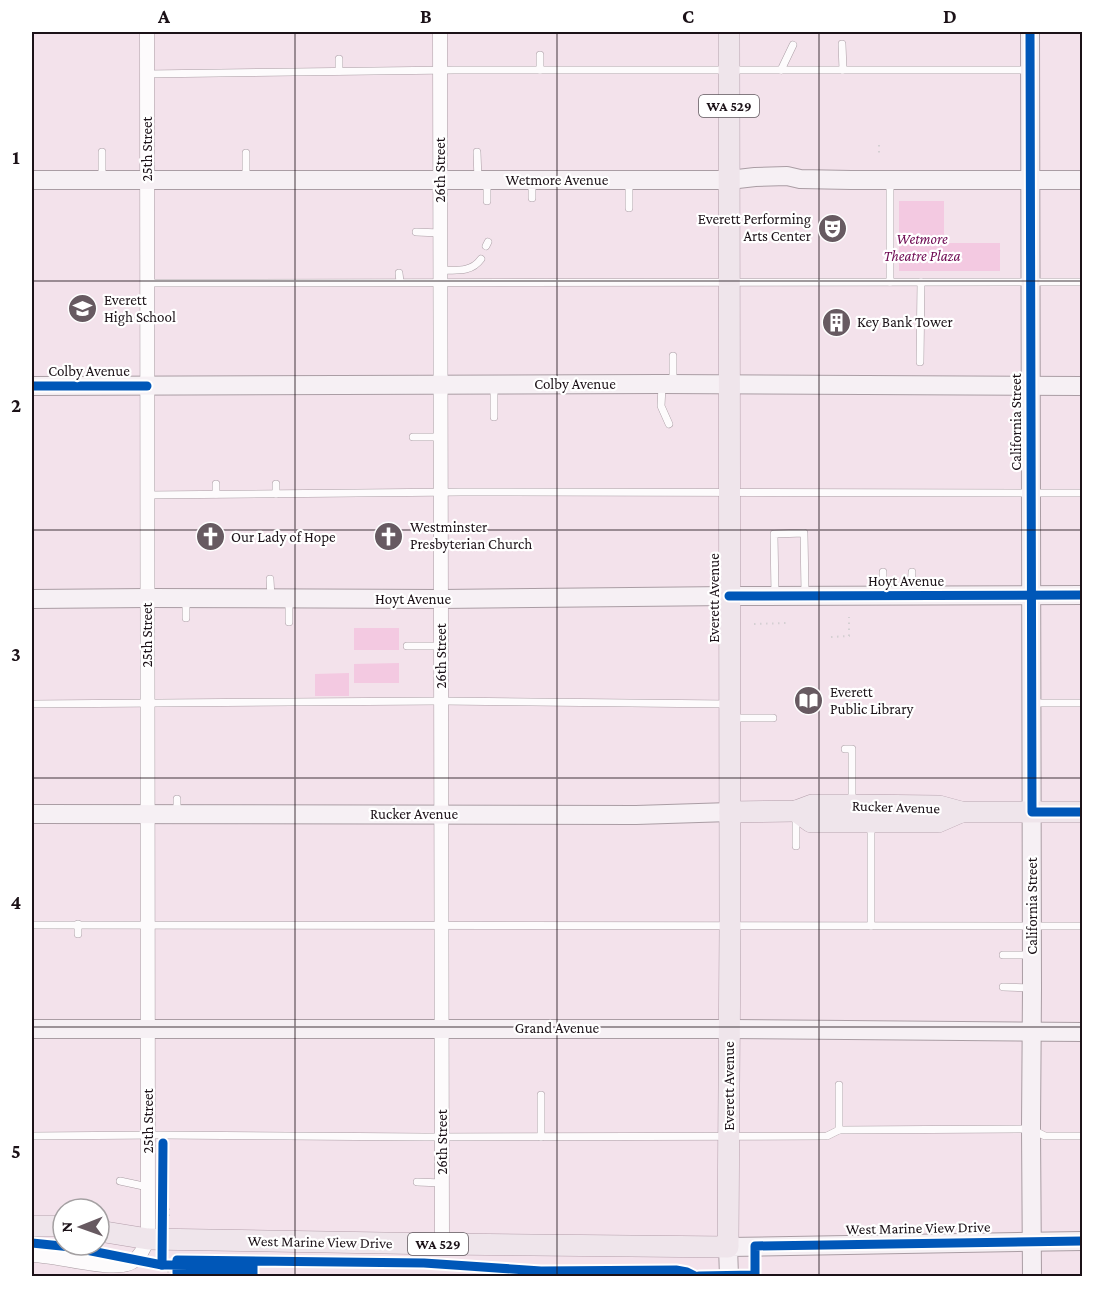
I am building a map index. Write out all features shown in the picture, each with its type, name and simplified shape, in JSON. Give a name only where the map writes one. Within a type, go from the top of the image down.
[{"type":"main road","name":"Everett Avenue","points":[[728,1246],[729,32]]},
{"type":"main road","name":"Rucker Avenue","points":[[730,812],[796,811],[812,805],[852,805],[939,806],[961,812],[1083,812]]},
{"type":"main road","name":"Rucker Avenue","points":[[796,811],[811,822],[938,822],[961,812]]},
{"type":"main road","name":"West Marine View Drive","points":[[111,1230],[162,1225],[442,1244],[728,1246]]},
{"type":"main road","points":[[32,1226],[51,1226]]},
{"type":"street","name":"25th Street","points":[[147,32],[148,1187],[162,1225]]},
{"type":"street","name":"26th Street","points":[[440,32],[442,1244]]},
{"type":"street","name":"California Street","points":[[1030,32],[1032,1276]]},
{"type":"street","name":"Wetmore Avenue","points":[[32,180],[483,180],[532,189],[629,180],[729,180],[787,176],[800,180],[1083,180]]},
{"type":"street","name":"Colby Avenue","points":[[32,386],[729,384],[1083,386]]},
{"type":"street","name":"Hoyt Avenue","points":[[32,599],[1083,595]]},
{"type":"street","name":"Rucker Avenue","points":[[32,814],[147,814],[177,806],[441,814],[636,815],[730,812]]},
{"type":"street","name":"Grand Avenue","points":[[32,1029],[442,1028],[1083,1032]]},
{"type":"street","points":[[32,1255],[125,1266],[135,1261],[162,1225]]},
{"type":"street","name":"West Marine View Drive","points":[[728,1246],[1083,1241]]},
{"type":"street","name":"Everett Avenue","points":[[728,1246],[729,1276]]},
{"type":"lane","points":[[842,44],[843,70]]},
{"type":"lane","points":[[781,70],[793,45]]},
{"type":"lane","points":[[540,55],[540,70]]},
{"type":"lane","points":[[339,59],[339,71]]},
{"type":"lane","points":[[574,62],[574,70]]},
{"type":"lane","points":[[147,74],[440,70],[476,74],[540,70],[1030,70]]},
{"type":"lane","points":[[246,72],[246,81]]},
{"type":"lane","points":[[102,152],[102,180]]},
{"type":"lane","points":[[477,152],[487,201]]},
{"type":"lane","points":[[246,153],[246,180]]},
{"type":"lane","points":[[629,180],[629,208]]},
{"type":"lane","points":[[890,180],[891,282]]},
{"type":"lane","points":[[416,232],[440,233]]},
{"type":"lane","points":[[147,283],[231,286],[400,282],[468,270],[477,265],[481,259]]},
{"type":"lane","points":[[399,273],[400,282]]},
{"type":"lane","points":[[629,274],[629,283]]},
{"type":"lane","points":[[440,276],[673,286],[729,283],[1083,282]]},
{"type":"lane","points":[[920,362],[921,282]]},
{"type":"lane","points":[[669,424],[661,406],[668,384],[672,356]]},
{"type":"lane","points":[[494,384],[494,417]]},
{"type":"lane","points":[[413,437],[441,437]]},
{"type":"lane","points":[[494,483],[494,492]]},
{"type":"lane","points":[[216,484],[216,494]]},
{"type":"lane","points":[[271,503],[276,484]]},
{"type":"lane","points":[[543,484],[543,492]]},
{"type":"lane","points":[[671,484],[671,492]]},
{"type":"lane","points":[[147,495],[729,492],[843,497],[1083,493]]},
{"type":"lane","points":[[775,596],[774,534],[804,533],[805,596]]},
{"type":"lane","points":[[883,572],[883,596]]},
{"type":"lane","points":[[911,596],[912,572]]},
{"type":"lane","points":[[270,579],[271,598]]},
{"type":"lane","points":[[186,598],[186,618]]},
{"type":"lane","points":[[289,598],[289,622]]},
{"type":"lane","points":[[407,646],[441,646]]},
{"type":"lane","points":[[32,704],[57,708],[147,703],[176,707],[441,701],[729,711],[773,718]]},
{"type":"lane","points":[[1032,703],[1083,703]]},
{"type":"lane","points":[[845,749],[852,749],[852,805]]},
{"type":"lane","points":[[796,811],[796,846]]},
{"type":"lane","points":[[871,822],[871,926]]},
{"type":"lane","points":[[78,924],[78,934]]},
{"type":"lane","points":[[32,925],[1083,927]]},
{"type":"lane","points":[[1003,955],[1032,955]]},
{"type":"lane","points":[[1003,987],[1032,988]]},
{"type":"lane","points":[[839,1085],[839,1130]]},
{"type":"lane","points":[[541,1095],[541,1137]]},
{"type":"lane","points":[[32,1136],[827,1136],[839,1130],[1031,1129],[1045,1136],[1083,1136]]},
{"type":"lane","points":[[120,1181],[148,1187]]},
{"type":"lane","points":[[417,1182],[442,1183]]},
{"type":"path","points":[[879,145],[879,155]]},
{"type":"path","points":[[831,637],[849,636],[849,617]]},
{"type":"path","points":[[754,624],[786,623]]},
{"type":"path","points":[[162,1225],[163,1195]]},
{"type":"path","points":[[255,1267],[270,1260]]},
{"type":"green space","name":"Wetmore Theatre Plaza","points":[[899,201],[944,201],[944,243],[1000,243],[1000,271],[899,271]]},
{"type":"green space","points":[[354,628],[399,628],[399,650],[354,650]]},
{"type":"green space","points":[[399,663],[399,683],[354,683],[354,664]]},
{"type":"green space","points":[[349,673],[349,696],[315,696],[315,674]]},
{"type":"cycle path","points":[[1030,32],[1032,812],[1082,812]]},
{"type":"cycle path","points":[[32,386],[147,386]]},
{"type":"cycle path","points":[[729,596],[1082,595]]},
{"type":"cycle path","points":[[162,1265],[163,1143]]},
{"type":"cycle path","points":[[699,1276],[755,1275],[755,1246],[1082,1241]]},
{"type":"cycle path","points":[[32,1243],[71,1247],[162,1265],[168,1265],[253,1266],[253,1274],[177,1273],[177,1260],[424,1263],[541,1271],[676,1270],[695,1276]]},
{"type":"place","name":"Everett Performing Arts Center","points":[[832,228]]},
{"type":"place","name":"Everett High School","points":[[83,309]]},
{"type":"place","name":"Key Bank Tower","points":[[836,322]]},
{"type":"place","name":"Westminster Presbyterian Church","points":[[389,536]]},
{"type":"place","name":"Our Lady of Hope","points":[[210,537]]},
{"type":"place","name":"Everett Public Library","points":[[809,701]]}]
